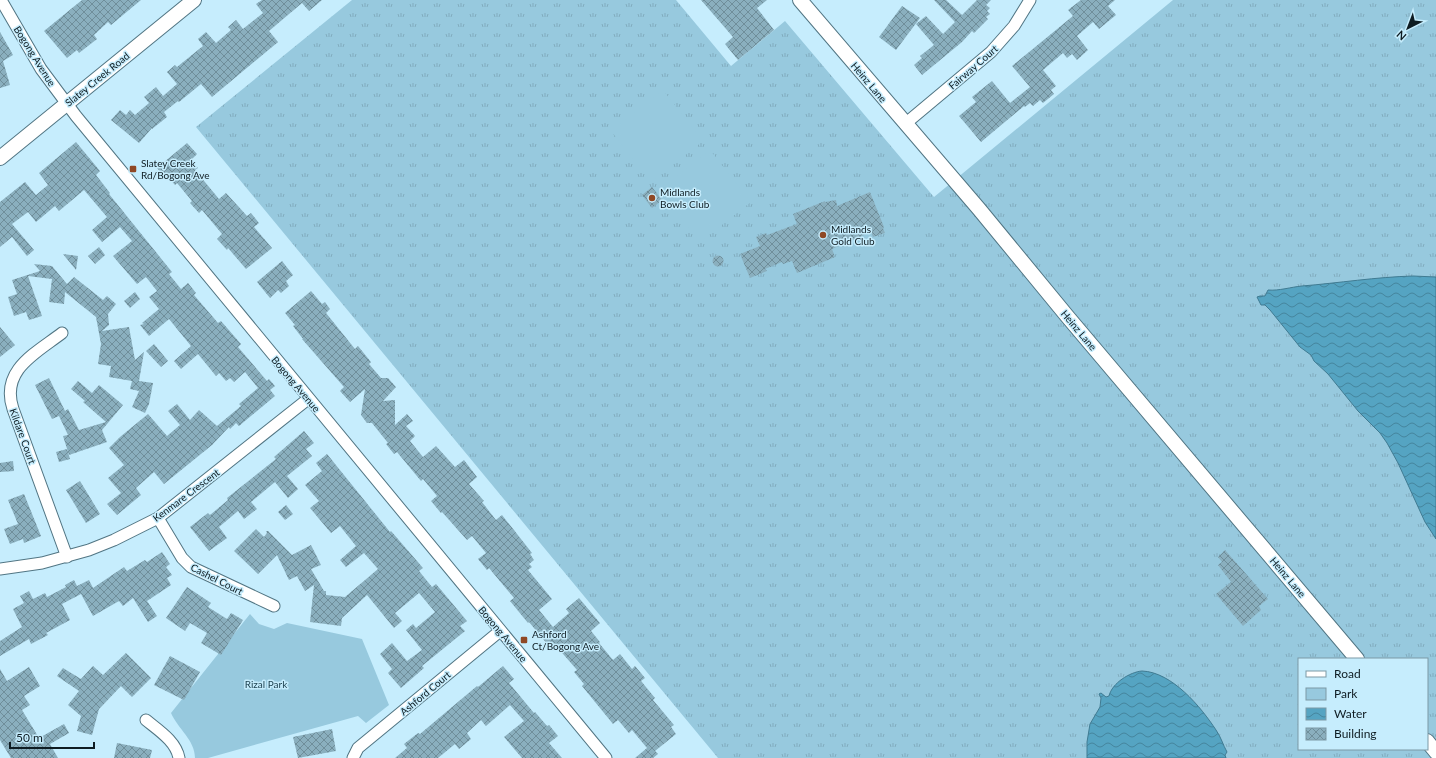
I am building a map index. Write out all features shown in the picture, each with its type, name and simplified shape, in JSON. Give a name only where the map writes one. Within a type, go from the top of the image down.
[{"type":"street","name":"Bogong Avenue","points":[[1,0],[41,69],[66,104],[606,758]]},
{"type":"street","name":"Slatey Creek Road","points":[[0,158],[194,0]]},
{"type":"street","name":"Heinz Lane","points":[[800,0],[904,124],[979,209],[1066,316],[1356,658]]},
{"type":"street","name":"Fairway Court","points":[[904,124],[991,52],[1014,26],[1027,1]]},
{"type":"street","name":"Kildare Court","points":[[62,333],[21,365],[12,378],[9,392],[13,409],[67,557]]},
{"type":"street","name":"Kenmare Crescent","points":[[0,569],[31,565],[67,557],[102,545],[158,518],[308,398]]},
{"type":"street","name":"Cashel Court","points":[[158,518],[182,558],[191,567],[274,606]]},
{"type":"street","name":"Ashford Court","points":[[352,758],[358,748],[500,631]]},
{"type":"street","points":[[146,720],[168,739],[177,751],[179,758]]},
{"type":"street","points":[[1428,742],[1436,752]]},
{"type":"green space","points":[[352,0],[676,0],[731,66],[785,21],[934,197],[1173,0],[1436,0],[1436,758],[718,758],[196,127]]},
{"type":"green space","points":[[663,90],[703,141],[651,182],[611,131]]},
{"type":"green space","points":[[710,150],[751,202],[700,242],[659,190]]},
{"type":"green space","name":"Rizal Park","points":[[250,614],[259,624],[274,629],[287,623],[362,639],[389,705],[366,723],[358,716],[208,758],[195,758],[189,740],[171,713]]},
{"type":"water","points":[[1413,276],[1436,277],[1436,539],[1425,522],[1398,463],[1380,433],[1358,411],[1328,374],[1314,361],[1311,355],[1300,347],[1270,310],[1265,305],[1261,305],[1257,297],[1265,296],[1268,290]]},
{"type":"water","points":[[1142,671],[1164,677],[1185,692],[1194,701],[1218,733],[1227,752],[1225,755],[1226,758],[1087,758],[1087,742],[1090,724],[1100,707],[1101,698],[1099,694],[1101,693],[1106,697],[1109,696],[1114,687],[1122,679]]},
{"type":"building","points":[[82,0],[141,0],[111,25],[108,22],[94,35],[97,39],[79,53],[77,50],[67,58],[44,31]]},
{"type":"building","points":[[262,0],[322,0],[309,11],[302,3],[269,31],[278,42],[212,97],[201,84],[164,112],[167,117],[152,128],[139,143],[111,120],[120,110],[126,115],[130,110],[135,115],[149,103],[144,97],[156,87],[163,96],[177,84],[167,72],[175,65],[177,67],[203,46],[198,39],[206,32],[216,43],[231,30],[228,27],[236,20],[243,29],[263,13],[256,4]]},
{"type":"building","points":[[701,0],[767,0],[757,8],[774,30],[738,60],[725,44],[733,37]]},
{"type":"building","points":[[934,0],[946,0],[962,15],[977,0],[991,0],[986,5],[990,8],[987,11],[990,14],[986,17],[988,19],[974,33],[972,31],[962,42],[922,75],[914,65],[922,58],[920,56],[934,45],[916,24],[926,16],[943,34],[955,22]]},
{"type":"building","points":[[1081,0],[1115,0],[1108,6],[1116,15],[1099,29],[1093,22],[1077,36],[1088,50],[1077,60],[1072,54],[1067,58],[1063,53],[1043,70],[1056,86],[1051,90],[1054,94],[1043,103],[1040,100],[1033,106],[1030,103],[1025,107],[1024,106],[981,142],[959,116],[976,102],[972,97],[992,81],[1010,103],[1030,87],[1012,66],[1073,16],[1068,10]]},
{"type":"building","points":[[902,6],[920,18],[896,50],[879,37]]},
{"type":"building","points":[[0,32],[13,55],[3,61],[10,85],[0,88]]},
{"type":"building","points":[[76,142],[100,171],[96,175],[110,193],[109,194],[172,272],[169,274],[181,289],[188,283],[196,293],[194,295],[218,323],[221,321],[241,344],[238,347],[267,381],[269,379],[275,386],[270,390],[275,396],[239,426],[236,423],[230,429],[229,427],[212,445],[164,484],[154,472],[136,488],[141,495],[117,515],[107,504],[121,493],[108,478],[124,465],[109,448],[120,437],[148,414],[167,436],[180,425],[168,411],[177,404],[190,420],[199,410],[217,426],[241,406],[239,404],[258,388],[245,372],[234,382],[230,378],[226,381],[219,373],[216,376],[198,354],[181,369],[174,361],[191,346],[169,319],[149,336],[140,325],[144,324],[142,323],[159,309],[149,297],[157,291],[146,277],[137,284],[113,256],[132,241],[120,227],[102,242],[92,230],[107,217],[84,190],[59,211],[55,206],[36,222],[28,212],[12,224],[34,250],[27,256],[12,237],[0,247],[0,202],[25,182],[36,195],[48,185],[39,173]]},
{"type":"building","points":[[187,143],[197,154],[191,160],[198,168],[195,170],[219,199],[226,193],[247,216],[251,213],[259,223],[254,227],[272,248],[246,269],[228,248],[227,250],[217,239],[222,234],[202,210],[199,213],[190,203],[192,201],[177,183],[175,185],[157,168]]},
{"type":"building","name":"Midlands Bowls Club","points":[[652,187],[662,200],[652,208],[642,195]]},
{"type":"building","name":"Midlands Gold Club","points":[[870,192],[885,233],[873,237],[871,232],[832,249],[835,257],[797,273],[792,261],[783,264],[782,262],[765,269],[767,271],[750,278],[740,254],[760,246],[756,237],[766,233],[767,235],[797,224],[793,214],[825,201],[836,200],[837,206]]},
{"type":"building","points":[[99,247],[105,255],[95,264],[88,256]]},
{"type":"building","points":[[63,254],[78,256],[76,270]]},
{"type":"building","points":[[716,256],[720,256],[722,257],[722,265],[716,266],[713,263],[713,259]]},
{"type":"building","points":[[282,261],[293,275],[286,281],[289,286],[281,293],[278,290],[270,298],[257,282]]},
{"type":"building","points":[[34,264],[52,266],[67,284],[74,277],[103,300],[107,296],[116,304],[108,314],[109,325],[102,331],[129,327],[135,360],[144,352],[139,381],[153,383],[149,404],[145,413],[132,407],[139,391],[130,389],[132,381],[109,377],[111,366],[98,364],[101,344],[96,317],[65,292],[64,304],[49,302],[52,279],[28,276],[42,316],[29,320],[26,312],[14,316],[8,297],[17,294],[12,280],[40,271]]},
{"type":"building","points":[[311,291],[322,304],[325,302],[330,309],[326,313],[355,349],[358,346],[371,362],[369,364],[381,378],[388,378],[396,387],[383,401],[395,400],[395,425],[407,414],[413,421],[406,426],[415,436],[410,441],[423,457],[436,446],[455,467],[464,460],[477,477],[469,484],[484,501],[482,502],[496,520],[502,515],[532,553],[530,554],[534,560],[529,564],[532,567],[528,570],[552,599],[539,610],[553,627],[569,613],[566,609],[579,598],[600,623],[591,631],[613,660],[620,654],[632,669],[635,666],[645,678],[641,681],[655,698],[653,700],[674,725],[671,727],[676,734],[655,751],[658,754],[653,758],[635,758],[647,748],[632,730],[629,733],[618,720],[613,724],[582,686],[584,684],[574,672],[577,670],[557,647],[553,651],[529,622],[528,623],[510,601],[514,598],[489,568],[487,570],[478,559],[486,553],[472,536],[467,540],[442,512],[441,513],[431,501],[437,496],[423,479],[421,481],[397,452],[394,454],[386,444],[388,443],[372,423],[367,423],[361,415],[365,389],[350,402],[340,391],[344,387],[302,339],[293,326],[295,325],[285,313]]},
{"type":"building","points":[[135,292],[140,299],[130,308],[124,301]]},
{"type":"building","points":[[0,327],[15,345],[0,357]]},
{"type":"building","points":[[154,344],[168,361],[161,367],[146,351]]},
{"type":"building","points":[[49,378],[65,411],[68,409],[79,430],[106,422],[83,402],[85,401],[71,389],[78,381],[92,393],[99,385],[123,405],[102,430],[107,442],[69,455],[63,436],[68,435],[59,416],[52,419],[35,385]]},
{"type":"building","points":[[304,431],[314,443],[306,449],[312,456],[287,476],[298,489],[288,498],[275,482],[251,502],[257,509],[244,519],[238,511],[219,527],[227,538],[209,551],[190,527],[208,513],[210,515],[228,500],[227,498],[276,459],[274,457]]},
{"type":"building","points":[[67,449],[70,459],[59,462],[56,452]]},
{"type":"building","points":[[327,454],[390,532],[391,531],[423,568],[419,571],[432,587],[436,584],[467,621],[460,626],[465,631],[422,666],[424,668],[401,688],[388,673],[392,669],[380,654],[392,643],[407,661],[422,650],[406,630],[413,624],[416,628],[435,612],[419,593],[395,613],[402,621],[394,628],[367,595],[342,618],[341,626],[310,622],[314,585],[305,591],[297,576],[289,580],[277,555],[258,574],[234,551],[256,529],[264,537],[267,533],[266,531],[268,531],[292,555],[311,545],[321,565],[311,569],[324,591],[326,591],[326,595],[345,597],[378,569],[364,553],[346,567],[340,560],[356,546],[340,526],[331,533],[310,508],[319,501],[305,485],[322,471],[316,463]]},
{"type":"building","points":[[13,461],[14,471],[0,472],[0,463]]},
{"type":"building","points":[[80,481],[100,514],[86,523],[66,490]]},
{"type":"building","points":[[24,494],[41,536],[24,543],[23,539],[10,544],[4,529],[18,524],[8,500]]},
{"type":"building","points":[[286,505],[293,514],[285,520],[278,512]]},
{"type":"building","points":[[1225,550],[1268,599],[1259,606],[1261,610],[1243,626],[1216,594],[1231,582],[1218,565],[1222,562],[1218,557]]},
{"type":"building","points":[[162,552],[170,564],[166,567],[172,575],[167,578],[171,585],[147,601],[157,616],[148,622],[133,598],[123,606],[119,601],[93,616],[81,594],[62,604],[70,620],[46,633],[48,635],[31,644],[29,639],[0,656],[0,641],[22,627],[13,609],[24,603],[20,596],[29,591],[33,599],[45,593],[47,597],[66,587],[65,585],[74,580],[77,586],[89,580],[93,588],[124,567],[127,571],[145,560],[147,562]]},
{"type":"building","points":[[187,587],[211,603],[208,607],[227,619],[231,613],[243,620],[221,655],[201,643],[207,633],[190,623],[185,631],[166,618]]},
{"type":"building","points":[[126,653],[151,678],[132,697],[121,686],[99,709],[92,735],[77,731],[81,716],[68,705],[79,691],[57,676],[63,668],[81,679],[93,666],[103,675]]},
{"type":"building","points":[[170,656],[200,672],[184,700],[154,685]]},
{"type":"building","points":[[503,666],[514,679],[509,683],[534,713],[535,712],[547,726],[549,725],[558,736],[549,743],[562,758],[522,758],[504,737],[524,721],[510,705],[486,726],[481,720],[467,733],[471,739],[459,749],[455,744],[438,758],[395,758],[407,748],[404,744],[418,733],[420,734]]},
{"type":"building","points":[[29,667],[40,686],[24,696],[30,705],[22,710],[39,738],[64,724],[69,733],[50,744],[58,758],[11,758],[0,740],[0,669],[7,681]]},
{"type":"building","points":[[332,729],[336,751],[298,758],[293,737]]},
{"type":"building","points":[[117,743],[152,750],[150,758],[114,758]]},
{"type":"place","name":"Slatey Creek Rd/Bogong Ave","points":[[133,169]]},
{"type":"place","name":"Midlands Bowls Club","points":[[652,198]]},
{"type":"place","name":"Midlands Gold Club","points":[[823,235]]},
{"type":"place","name":"Ashford Ct/Bogong Ave","points":[[524,640]]}]
